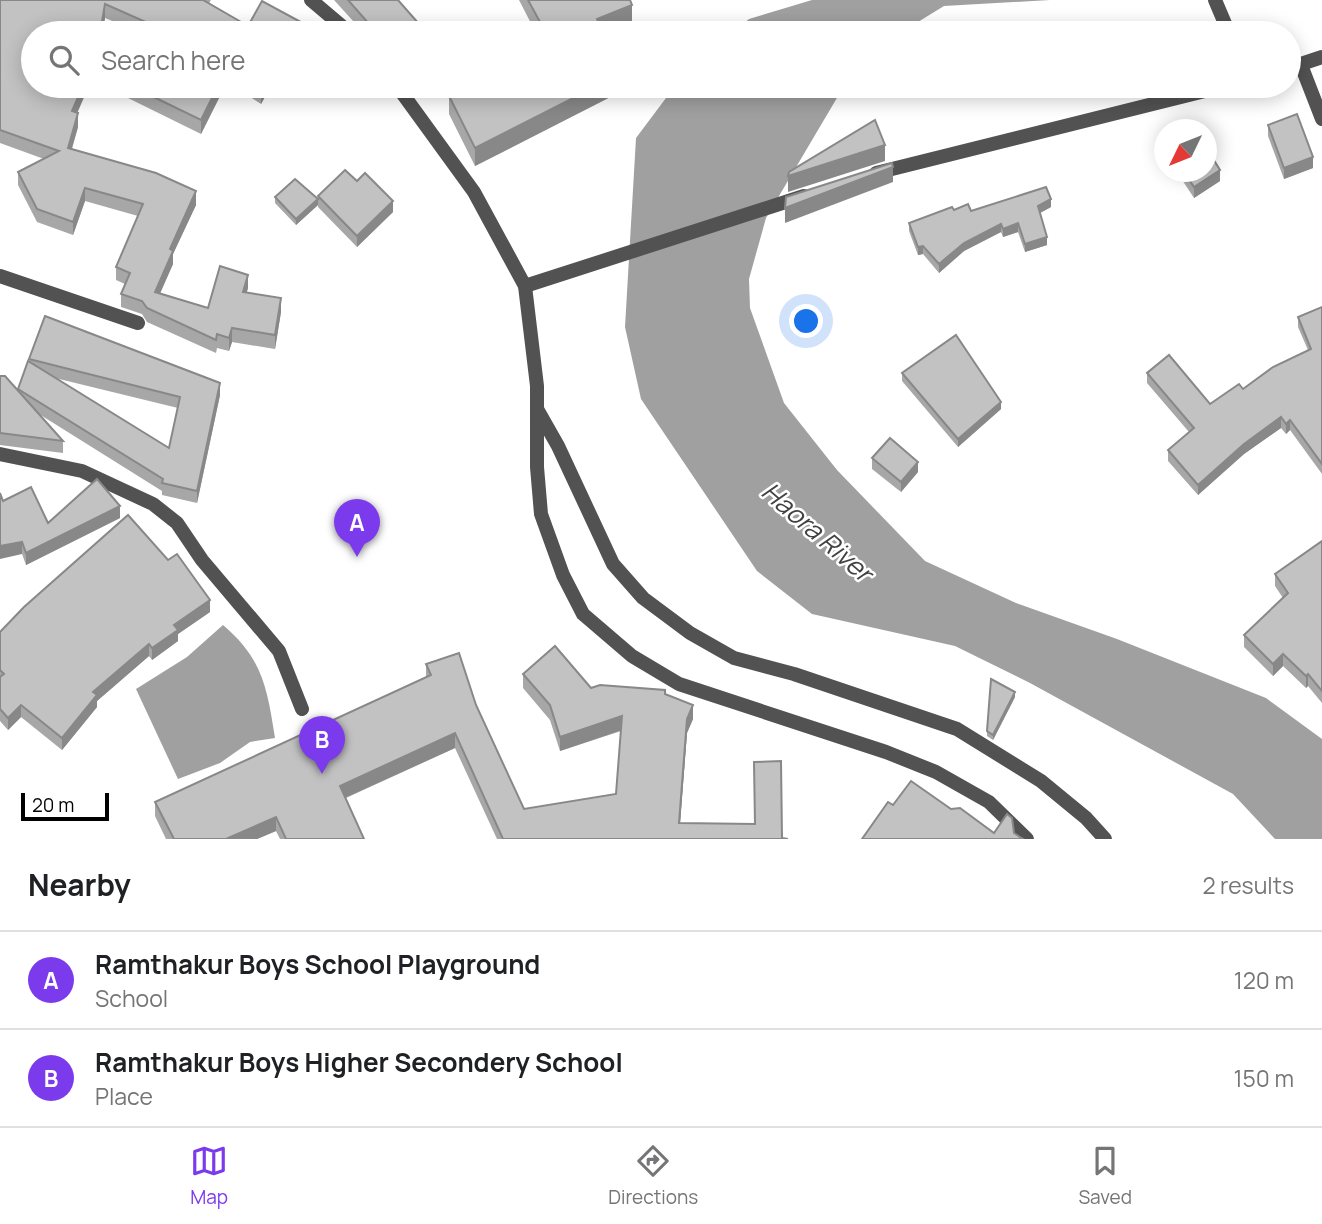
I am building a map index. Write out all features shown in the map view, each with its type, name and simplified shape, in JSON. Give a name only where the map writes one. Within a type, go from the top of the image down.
[{"type":"street","points":[[311,0],[336,21]]},
{"type":"street","points":[[1215,0],[1224,21]]},
{"type":"street","points":[[1301,64],[1322,57]]},
{"type":"street","points":[[1301,78],[1322,119]]},
{"type":"street","points":[[406,98],[474,192],[525,286],[537,387],[541,514],[563,575],[583,614],[632,656],[679,684],[886,752],[936,772],[989,802],[1027,839]]},
{"type":"street","points":[[863,177],[1176,98]]},
{"type":"street","points":[[525,286],[823,190]]},
{"type":"street","points":[[0,276],[138,323]]},
{"type":"street","points":[[536,408],[613,564],[643,598],[690,633],[734,658],[794,674],[957,729],[1041,781],[1086,818],[1105,839]]},
{"type":"street","points":[[0,454],[82,471],[153,504],[177,523],[202,560],[279,651],[302,709]]},
{"type":"water","points":[[812,0],[1050,0],[944,6],[920,21],[747,21]]},
{"type":"water","name":"Haora River","points":[[666,98],[837,98],[766,218],[749,279],[750,308],[784,403],[837,470],[925,561],[1016,603],[1117,639],[1266,698],[1322,739],[1322,839],[1275,839],[1233,794],[1030,683],[955,646],[812,614],[757,571],[641,399],[625,327],[636,138]]},
{"type":"water","points":[[223,625],[247,650],[261,676],[275,738],[250,742],[220,763],[178,779],[136,689],[187,657]]},
{"type":"building","points":[[0,0],[203,0],[239,21],[143,21],[105,4],[102,21],[21,21],[21,98],[78,98],[72,111],[78,113],[68,148],[156,173],[196,191],[170,249],[173,251],[155,292],[208,308],[220,266],[248,275],[243,292],[281,298],[275,335],[232,328],[229,338],[217,334],[216,340],[147,308],[142,301],[121,294],[130,273],[116,267],[143,204],[85,188],[73,222],[37,209],[18,172],[59,151],[0,130]]},
{"type":"building","points":[[348,0],[398,0],[416,21],[366,21]]},
{"type":"building","points":[[528,0],[630,0],[632,5],[597,19],[598,21],[539,21]]},
{"type":"building","points":[[262,1],[299,21],[251,21]]},
{"type":"building","points":[[156,98],[212,98],[201,120]]},
{"type":"building","points":[[450,98],[573,98],[475,148]]},
{"type":"building","points":[[1297,114],[1313,157],[1284,168],[1268,125]]},
{"type":"building","points":[[875,120],[885,145],[788,176],[789,172]]},
{"type":"building","points":[[892,163],[893,167],[785,208],[786,197]]},
{"type":"building","points":[[345,170],[357,181],[365,173],[393,201],[357,236],[318,196]]},
{"type":"building","points":[[295,179],[318,199],[296,219],[275,197]]},
{"type":"building","points":[[1046,187],[1051,199],[1038,206],[1047,237],[1025,244],[1018,223],[1003,229],[1001,224],[964,243],[939,264],[923,246],[918,247],[909,223],[952,207],[954,210],[968,204],[971,211]]},
{"type":"building","points":[[1322,307],[1322,464],[1290,420],[1286,424],[1281,417],[1244,444],[1198,485],[1168,450],[1194,428],[1147,373],[1169,355],[1210,404],[1239,384],[1243,389],[1273,367],[1311,349],[1298,317]]},
{"type":"building","points":[[45,316],[220,383],[197,491],[162,483],[163,479],[18,389],[28,361],[169,448],[180,397],[29,359]]},
{"type":"building","points":[[956,335],[1001,402],[958,439],[902,373]]},
{"type":"building","points":[[0,376],[5,376],[63,441],[0,433]]},
{"type":"building","points":[[890,438],[918,462],[901,482],[872,458]]},
{"type":"building","points":[[97,479],[120,506],[26,553],[22,542],[0,546],[0,493],[3,501],[31,487],[48,523]]},
{"type":"building","points":[[128,515],[168,560],[177,554],[210,600],[174,625],[178,630],[152,648],[149,644],[93,692],[97,695],[62,738],[21,705],[8,718],[0,709],[0,677],[4,674],[0,670],[0,632],[24,607]]},
{"type":"building","points":[[1322,541],[1322,691],[1308,674],[1306,676],[1283,654],[1273,664],[1244,635],[1288,593],[1275,574]]},
{"type":"building","points":[[555,646],[591,688],[600,685],[665,690],[665,694],[693,705],[687,719],[679,823],[755,824],[754,762],[781,761],[782,838],[788,839],[503,839],[455,733],[340,786],[364,839],[286,839],[276,817],[226,839],[174,839],[155,802],[431,675],[426,664],[459,653],[476,705],[524,809],[616,794],[622,716],[560,737],[550,705],[523,674]]},
{"type":"building","points":[[991,679],[1015,692],[993,735],[987,731]]},
{"type":"building","points":[[911,781],[951,809],[960,808],[994,833],[1007,814],[1012,818],[1014,833],[1023,839],[862,839],[888,802],[893,805]]},
{"type":"place","name":"Ramthakur Boys School Playground","points":[[357,557]]},
{"type":"place","name":"Ramthakur Boys Higher Secondery School","points":[[322,774]]}]
